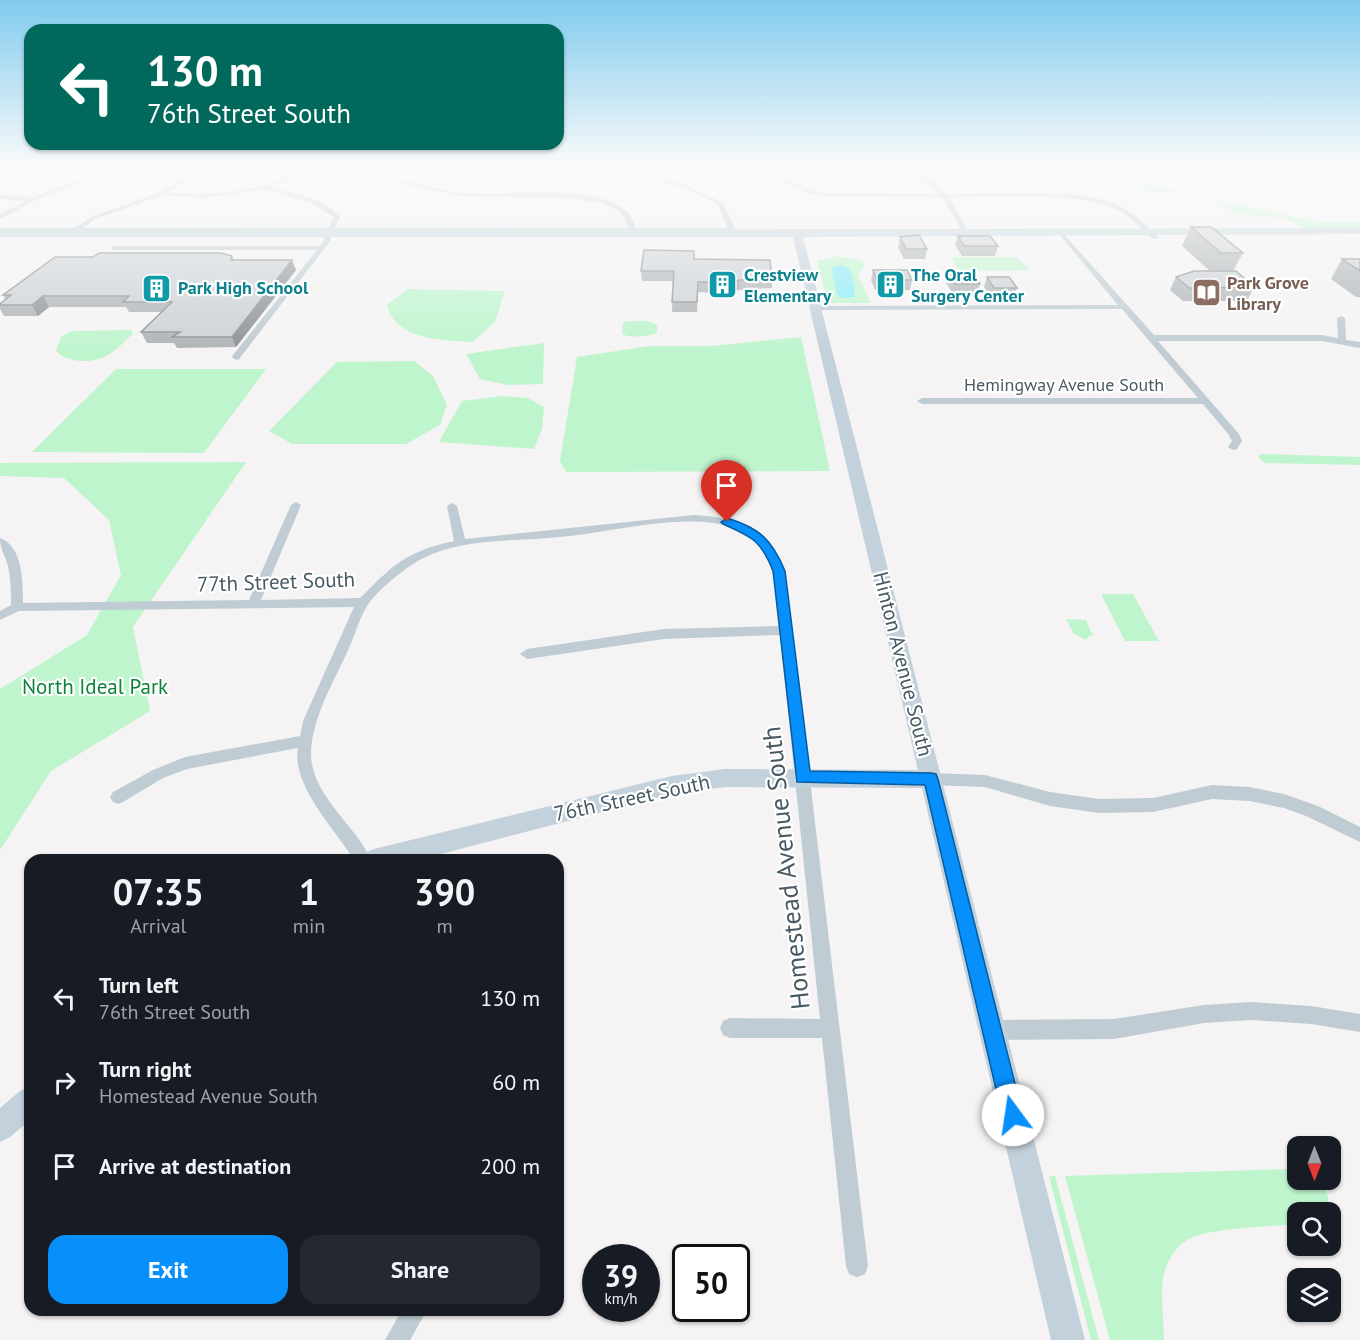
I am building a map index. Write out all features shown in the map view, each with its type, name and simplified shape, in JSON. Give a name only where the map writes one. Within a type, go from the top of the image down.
[{"type":"main road","points":[[0,234],[128,236],[632,231],[798,236]]},
{"type":"main road","points":[[328,234],[1063,236],[1360,231]]},
{"type":"main road","points":[[1151,233],[1360,236]]},
{"type":"main road","name":"Hinton Avenue South","points":[[798,236],[1068,1340]]},
{"type":"main road","name":"76th Street South","points":[[398,854],[672,785],[725,778],[931,779]]},
{"type":"main road","points":[[0,1127],[24,1106]]},
{"type":"street","points":[[70,234],[78,229]]},
{"type":"street","points":[[236,357],[322,248],[331,229]]},
{"type":"street","points":[[632,231],[964,229],[1151,233]]},
{"type":"street","points":[[1145,229],[1151,233]]},
{"type":"street","points":[[0,234],[328,234]]},
{"type":"street","points":[[128,236],[113,248],[322,248]]},
{"type":"street","name":"Hemingway Avenue South","points":[[1063,236],[1235,435],[1237,441],[1233,447]]},
{"type":"street","points":[[816,308],[1125,307]]},
{"type":"street","points":[[1341,318],[1342,340]]},
{"type":"street","points":[[1151,338],[1322,338],[1360,345]]},
{"type":"street","name":"Hemingway Avenue South","points":[[922,401],[1206,401]]},
{"type":"street","points":[[253,605],[296,505]]},
{"type":"street","points":[[452,506],[460,543]]},
{"type":"street","name":"77th Street South","points":[[17,607],[363,602],[394,571],[421,554],[460,543],[650,522],[697,520]]},
{"type":"street","name":"Homestead Avenue South","points":[[697,520],[727,522],[753,533],[771,550],[779,571],[857,1266]]},
{"type":"street","points":[[0,542],[5,546],[17,578],[17,607],[0,616]]},
{"type":"street","points":[[359,854],[345,831],[312,789],[306,769],[305,741],[319,698],[363,602]]},
{"type":"street","points":[[527,654],[664,634],[785,630]]},
{"type":"street","points":[[118,797],[158,774],[185,763],[305,741]]},
{"type":"street","points":[[931,779],[985,781],[1050,799],[1099,806],[1153,805],[1212,792],[1249,794],[1304,808],[1360,835]]},
{"type":"street","points":[[992,1030],[1114,1029],[1204,1014],[1251,1011],[1302,1014],[1360,1023]]},
{"type":"street","points":[[730,1028],[829,1029]]},
{"type":"street","points":[[397,1340],[411,1316]]},
{"type":"green space","points":[[1306,229],[1360,229],[1360,229]]},
{"type":"green space","points":[[836,256],[863,261],[865,267],[858,275],[871,303],[828,303],[817,261]]},
{"type":"green space","points":[[1016,257],[1030,270],[963,271],[957,268],[952,258]]},
{"type":"green space","points":[[408,289],[505,291],[495,322],[472,342],[421,336],[399,325],[392,317],[387,305]]},
{"type":"green space","points":[[648,321],[657,325],[657,333],[639,336],[622,334],[623,323]]},
{"type":"green space","points":[[131,330],[133,333],[114,351],[105,357],[91,361],[68,358],[56,351],[61,337],[71,331]]},
{"type":"green space","points":[[801,337],[830,471],[566,472],[560,461],[577,357],[650,346],[710,346]]},
{"type":"green space","points":[[544,343],[543,384],[508,385],[480,379],[466,354]]},
{"type":"green space","points":[[414,361],[433,376],[447,405],[440,425],[406,444],[292,444],[269,431],[337,362]]},
{"type":"green space","points":[[116,369],[266,369],[204,453],[32,452]]},
{"type":"green space","points":[[502,396],[528,398],[544,407],[542,429],[534,449],[439,442],[462,401]]},
{"type":"green space","points":[[1260,454],[1360,457],[1360,465],[1265,463],[1259,458]]},
{"type":"green space","name":"North Ideal Park","points":[[246,462],[133,627],[150,711],[51,771],[0,850],[0,689],[87,635],[121,575],[109,520],[64,478],[0,476],[0,463]]},
{"type":"green space","points":[[1101,594],[1133,594],[1159,641],[1125,641]]},
{"type":"green space","points":[[1066,619],[1086,620],[1093,636],[1089,636],[1086,640],[1074,634]]},
{"type":"green space","points":[[1287,1169],[1287,1190],[1325,1190],[1328,1202],[1287,1202],[1287,1225],[1210,1232],[1187,1240],[1173,1253],[1163,1278],[1164,1340],[1110,1340],[1065,1176]]},
{"type":"green space","points":[[1049,1176],[1055,1176],[1099,1340],[1091,1340]]},
{"type":"water","points":[[841,265],[850,269],[855,288],[854,297],[842,298],[837,295],[831,268]]},
{"type":"building","points":[[1193,229],[1213,229],[1243,253],[1221,253]]},
{"type":"building","points":[[919,235],[927,249],[906,249],[900,237]]},
{"type":"building","points":[[958,236],[990,236],[998,246],[964,246]]},
{"type":"building","name":"Crestview Elementary","points":[[644,250],[694,251],[694,259],[770,260],[772,278],[739,280],[722,286],[717,282],[698,282],[697,302],[672,302],[674,271],[641,271]]},
{"type":"building","name":"Park High School","points":[[99,253],[221,253],[232,256],[231,260],[292,260],[232,337],[172,337],[180,332],[141,332],[172,302],[123,302],[129,296],[43,296],[32,305],[0,305],[11,295],[3,295],[55,257],[93,257]]},
{"type":"building","points":[[1342,259],[1360,259],[1360,271]]},
{"type":"building","points":[[873,270],[907,270],[912,280],[877,280]]},
{"type":"building","points":[[1194,271],[1236,271],[1254,287],[1189,288],[1176,277]]},
{"type":"building","points":[[949,273],[973,273],[980,284],[955,284]]},
{"type":"building","points":[[987,277],[1009,277],[1017,288],[994,288]]},
{"type":"place","name":"Crestview Elementary","points":[[723,285]]},
{"type":"place","name":"The Oral Surgery Center","points":[[890,285]]},
{"type":"place","name":"Park High School","points":[[157,288]]},
{"type":"place","name":"Park Grove Library","points":[[1206,293]]},
{"type":"route","points":[[727,522],[753,533],[764,541],[771,550],[779,571],[803,778],[931,779],[1013,1115]]}]
